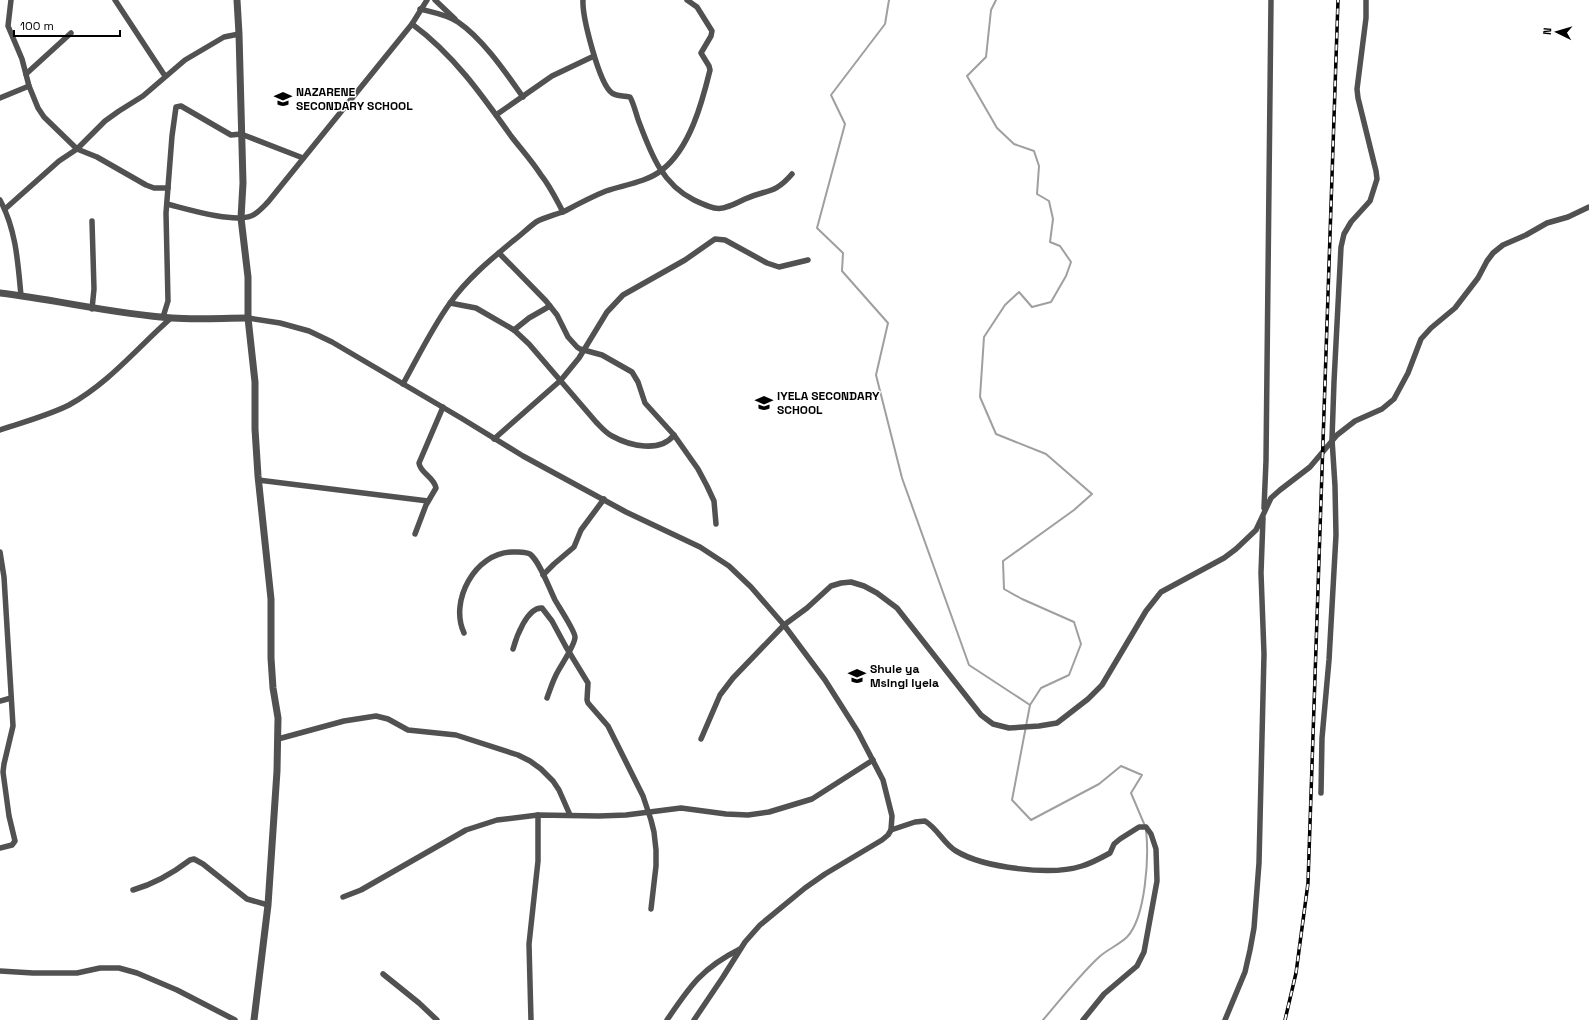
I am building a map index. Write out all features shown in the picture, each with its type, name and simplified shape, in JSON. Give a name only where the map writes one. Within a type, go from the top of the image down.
[{"type":"street","points":[[11,0],[8,26],[22,59],[29,86],[38,108],[44,117],[77,149],[97,157],[146,185],[154,188],[168,188]]},
{"type":"street","points":[[115,0],[165,76]]},
{"type":"street","points":[[236,0],[239,34],[243,183],[241,218],[248,277],[248,318],[255,382],[255,429],[258,480],[271,599],[271,658],[273,688],[278,718],[277,771],[268,905],[254,1020]]},
{"type":"street","points":[[167,204],[223,216],[241,218],[251,216],[260,210],[412,24],[427,0]]},
{"type":"street","points":[[435,0],[495,59],[523,97]]},
{"type":"street","points":[[583,0],[585,25],[594,56],[606,86],[616,95],[628,96],[631,99],[644,135],[662,171],[667,180],[682,193],[719,210],[747,198],[775,190],[784,184],[792,174]]},
{"type":"street","points":[[1224,1020],[1245,972],[1250,950],[1254,928],[1259,863],[1264,654],[1261,573],[1266,476],[1271,0]]},
{"type":"street","points":[[1321,793],[1322,738],[1325,689],[1329,660],[1336,535],[1332,439],[1341,248],[1344,234],[1351,222],[1370,201],[1377,179],[1357,89],[1366,18],[1366,0]]},
{"type":"street","points":[[403,384],[450,303],[462,288],[499,253],[537,222],[563,212],[587,199],[645,179],[662,171],[678,152],[701,105],[710,70],[710,66],[701,53],[711,36],[712,31],[700,12],[690,1]]},
{"type":"street","points":[[420,9],[458,22]]},
{"type":"street","points":[[412,24],[432,40],[467,76],[542,176],[563,212]]},
{"type":"street","points":[[26,74],[71,33]]},
{"type":"street","points":[[5,209],[59,161],[77,149],[105,121],[143,96],[165,76],[194,54],[224,37],[239,34]]},
{"type":"street","points":[[496,115],[552,76],[594,56]]},
{"type":"street","points":[[0,98],[29,86]]},
{"type":"street","points":[[163,317],[168,301],[168,188],[175,110],[178,105],[231,135],[241,134],[303,158]]},
{"type":"street","points":[[0,200],[5,209],[16,251],[20,296]]},
{"type":"street","points":[[701,739],[717,701],[724,689],[784,625],[808,608],[831,586],[841,582],[851,582],[864,586],[877,593],[897,608],[981,715],[993,724],[1009,728],[1021,728],[1057,723],[1088,700],[1102,685],[1146,610],[1161,592],[1224,558],[1256,530],[1268,503],[1276,493],[1310,467],[1323,453],[1332,439],[1351,424],[1382,409],[1394,399],[1408,373],[1421,339],[1431,328],[1456,308],[1478,278],[1490,256],[1498,248],[1548,223],[1568,217],[1589,207]]},
{"type":"street","points":[[92,222],[94,289],[92,309]]},
{"type":"street","points":[[494,439],[561,380],[584,350],[607,312],[624,295],[685,260],[715,239],[724,240],[767,263],[779,266],[808,260]]},
{"type":"street","points":[[499,253],[550,306],[568,337],[577,347],[602,355],[632,372],[638,382],[645,403],[674,435],[708,486],[714,501],[716,524]]},
{"type":"street","points":[[0,293],[92,309],[171,318],[248,318],[280,323],[318,335],[443,407],[494,439],[626,512],[715,556],[729,566],[751,587],[784,625],[826,680],[858,732],[873,760],[886,791],[892,816],[891,830],[882,840],[825,874],[805,888],[760,925],[745,942],[723,978],[694,1020]]},
{"type":"street","points":[[450,303],[476,308],[514,330],[529,344],[604,431],[612,436],[633,444],[658,446],[666,444],[674,435]]},
{"type":"street","points":[[514,330],[529,318],[550,306]]},
{"type":"street","points":[[0,430],[34,419],[68,405],[100,384],[123,365],[171,318]]},
{"type":"street","points":[[415,534],[436,485],[420,467],[419,463],[443,407]]},
{"type":"street","points":[[258,480],[428,501]]},
{"type":"street","points":[[543,576],[554,564],[574,547],[581,530],[604,499]]},
{"type":"street","points":[[0,552],[4,577],[13,726],[3,772],[9,816],[15,841],[12,845],[0,848]]},
{"type":"street","points":[[464,633],[459,618],[460,608],[466,584],[479,567],[489,559],[508,552],[527,553],[534,558],[574,634],[574,643],[556,675],[547,698]]},
{"type":"street","points":[[513,649],[522,626],[528,616],[536,608],[539,607],[545,610],[568,652],[588,683],[588,703],[608,726],[643,796],[654,832],[656,850],[656,866],[651,909]]},
{"type":"street","points":[[0,700],[11,698]]},
{"type":"street","points":[[278,739],[344,721],[376,716],[388,719],[408,730],[440,732],[456,735],[518,755],[530,761],[553,781],[559,790],[570,815]]},
{"type":"street","points":[[343,897],[361,890],[466,830],[497,820],[538,815],[599,816],[649,813],[681,808],[726,814],[748,815],[769,812],[812,799],[873,760]]},
{"type":"street","points":[[531,1020],[529,944],[536,880],[538,815]]},
{"type":"street","points":[[891,830],[915,822],[925,821],[933,827],[953,849],[968,857],[1008,868],[1043,870],[1082,866],[1110,853],[1114,844],[1128,833],[1140,826],[1146,827],[1151,834],[1156,849],[1157,881],[1144,952],[1137,966],[1104,994],[1083,1020]]},
{"type":"street","points":[[133,890],[164,877],[190,860],[194,859],[203,864],[247,899],[268,905]]},
{"type":"street","points":[[667,1020],[686,993],[704,972],[722,958],[741,948]]},
{"type":"street","points":[[0,971],[32,973],[77,972],[100,968],[118,968],[137,973],[177,990],[235,1020]]},
{"type":"street","points":[[383,974],[419,1003],[437,1020]]},
{"type":"waterway","points":[[889,0],[885,24],[831,95],[845,124],[817,228],[843,253],[842,271],[888,323],[876,375],[902,478],[969,665],[1030,705]]},
{"type":"waterway","points":[[996,0],[991,10],[986,57],[967,76],[997,128],[1014,144],[1034,151],[1039,166],[1037,194],[1049,201],[1053,219],[1050,242],[1060,246],[1071,262],[1066,276],[1051,302],[1032,307],[1019,292],[1005,305],[984,337],[980,397],[996,434],[1046,454],[1092,494],[1074,510],[1003,561],[1004,589],[1022,599],[1074,622],[1081,644],[1069,675],[1041,688],[1030,705],[1012,800],[1031,820],[1099,784],[1121,766],[1142,775],[1131,793],[1145,826]]},
{"type":"waterway","points":[[1043,1020],[1091,965],[1101,955],[1124,940],[1133,928],[1138,916],[1145,886],[1147,855],[1146,830]]},
{"type":"railway","points":[[1285,1020],[1296,973],[1308,883],[1338,0]]},
{"type":"place","name":"NAZARENE SECONDARY SCHOOL","points":[[283,99]]},
{"type":"place","name":"IYELA SECONDARY SCHOOL","points":[[764,403]]},
{"type":"place","name":"Shule ya Msingi Iyela","points":[[857,676]]}]
